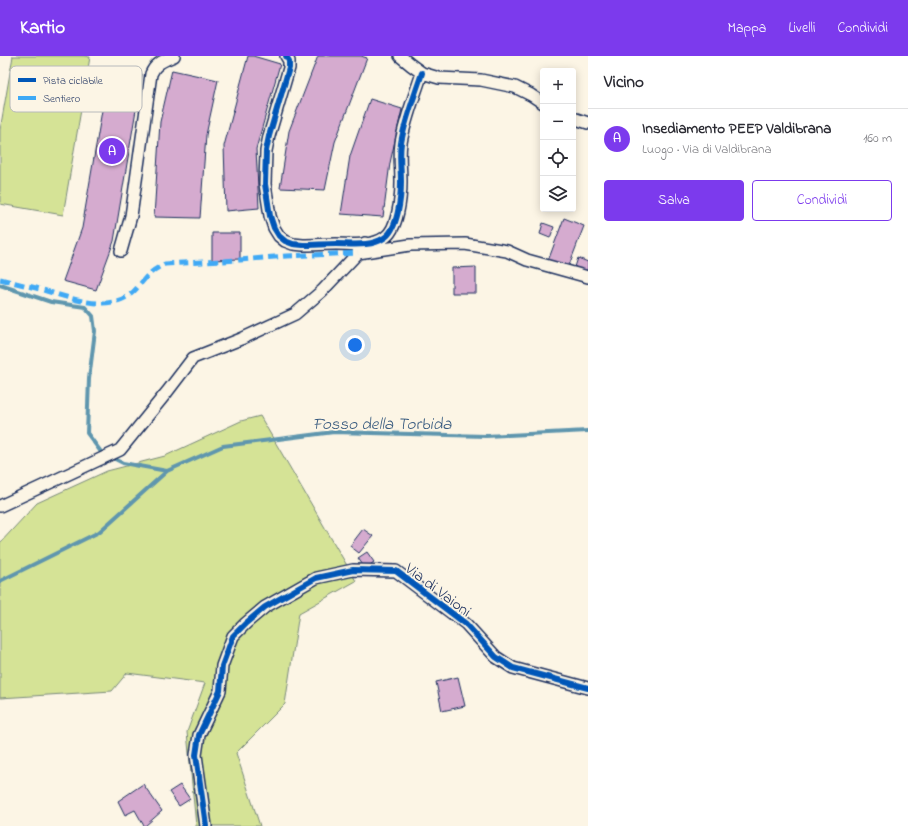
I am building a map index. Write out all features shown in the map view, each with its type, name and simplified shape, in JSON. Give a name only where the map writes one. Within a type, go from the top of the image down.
[{"type":"street","points":[[121,252],[131,216],[151,74],[158,64],[174,56]]},
{"type":"street","points":[[286,56],[289,61],[289,68],[269,136],[266,151],[265,184],[267,202],[274,228],[279,236],[285,241],[293,244],[365,244],[378,242],[386,237],[393,229],[400,202],[401,182],[399,158],[401,142],[406,121],[422,73]]},
{"type":"street","points":[[400,56],[422,73],[439,78],[481,80],[515,87],[540,100]]},
{"type":"street","points":[[576,119],[588,123]]},
{"type":"street","points":[[0,506],[120,450],[168,392],[193,358],[241,339],[295,314],[322,291],[365,244]]},
{"type":"street","points":[[358,253],[410,246],[466,244],[507,251],[527,260],[588,277]]},
{"type":"street","name":"Via di Vaioni","points":[[206,826],[196,755],[199,735],[220,691],[222,666],[233,636],[265,607],[316,578],[353,570],[396,571],[466,624],[496,657],[513,668],[588,688]]},
{"type":"green space","points":[[13,56],[90,57],[88,66],[11,66]]},
{"type":"green space","points":[[10,73],[10,112],[81,112],[63,215],[0,204],[0,130]]},
{"type":"green space","points":[[260,416],[356,581],[299,613],[285,704],[236,753],[260,826],[196,826],[187,732],[205,683],[127,673],[112,691],[0,698],[0,543],[37,503],[107,471],[165,456],[241,421]]},
{"type":"building","points":[[248,56],[253,56],[280,64],[256,149],[259,208],[226,211],[224,146]]},
{"type":"building","points":[[318,56],[361,56],[367,58],[335,142],[325,190],[280,188],[289,131]]},
{"type":"building","points":[[172,70],[218,80],[206,135],[200,218],[154,217],[160,122]]},
{"type":"building","points":[[370,99],[402,109],[390,163],[383,217],[341,214],[350,156]]},
{"type":"building","points":[[102,112],[136,112],[114,241],[96,290],[63,281],[82,228]]},
{"type":"building","points":[[564,218],[584,226],[568,268],[548,261]]},
{"type":"building","points":[[543,223],[554,227],[550,238],[540,234]]},
{"type":"building","points":[[212,233],[240,233],[240,259],[212,260]]},
{"type":"building","points":[[578,258],[588,262],[588,274],[574,270]]},
{"type":"building","points":[[476,267],[476,293],[452,293],[452,268]]},
{"type":"building","points":[[363,529],[373,536],[359,553],[350,546]]},
{"type":"building","points":[[367,552],[374,562],[365,568],[358,558]]},
{"type":"building","points":[[458,677],[465,706],[442,711],[436,682]]},
{"type":"building","points":[[143,784],[162,811],[145,826],[135,810],[125,815],[118,801]]},
{"type":"building","points":[[180,785],[190,799],[179,806],[169,792]]},
{"type":"waterway","points":[[0,285],[51,302],[85,307],[93,316],[95,331],[89,379],[87,433],[101,452],[123,463],[167,471]]},
{"type":"waterway","name":"Fosso della Torbida","points":[[0,581],[99,532],[167,471],[223,446],[334,432],[486,436],[588,431]]},
{"type":"marked path","points":[[0,279],[82,301],[106,303],[117,301],[128,296],[149,274],[165,264],[358,253]]},
{"type":"cycle path","points":[[286,56],[289,61],[289,68],[269,136],[266,151],[265,184],[270,216],[274,228],[279,236],[285,241],[293,244],[367,244],[379,241],[389,234],[393,228],[398,213],[401,182],[401,143],[422,73]]},
{"type":"cycle path","points":[[206,826],[196,755],[199,735],[220,691],[222,666],[233,636],[265,607],[316,578],[353,570],[396,571],[466,624],[496,657],[513,668],[588,688]]},
{"type":"place","name":"Insediamento PEEP Valdibrana","points":[[112,151]]}]
